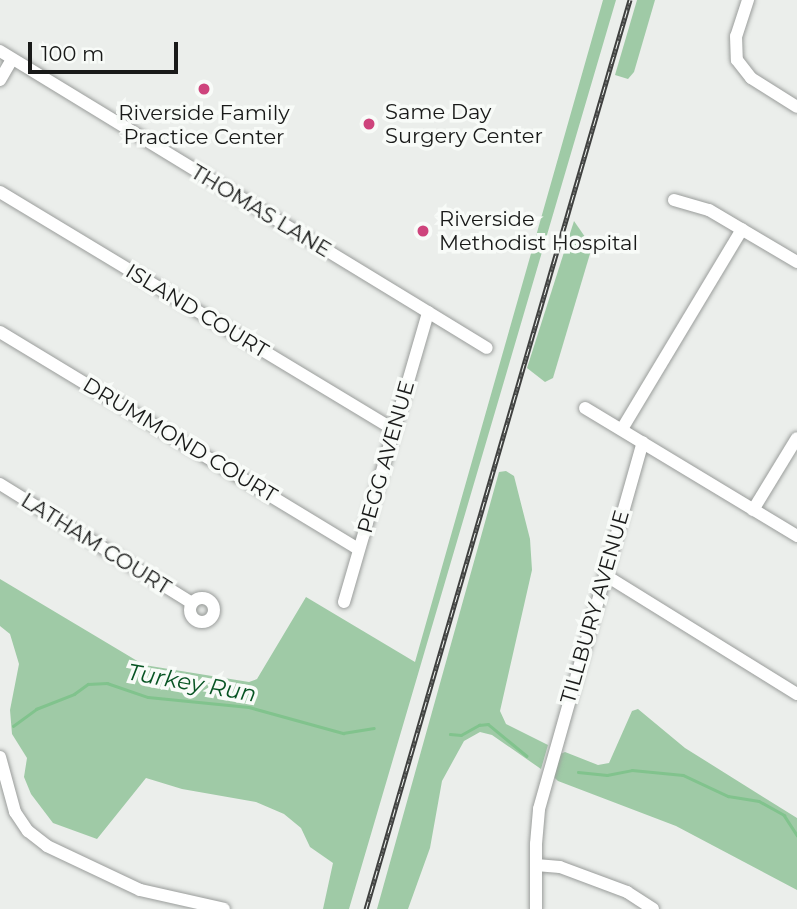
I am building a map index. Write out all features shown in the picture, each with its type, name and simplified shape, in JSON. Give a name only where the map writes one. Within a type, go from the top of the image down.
[{"type":"street","points":[[748,0],[736,36],[737,60],[751,78],[797,107]]},
{"type":"street","name":"THOMAS LANE","points":[[0,51],[487,348]]},
{"type":"street","points":[[0,80],[12,59]]},
{"type":"street","name":"ISLAND COURT","points":[[0,192],[394,430]]},
{"type":"street","points":[[674,200],[709,210],[797,262]]},
{"type":"street","points":[[622,429],[742,229]]},
{"type":"street","name":"PEGG AVENUE","points":[[344,602],[428,312]]},
{"type":"street","name":"DRUMMOND COURT","points":[[0,332],[359,548]]},
{"type":"street","points":[[585,408],[797,536]]},
{"type":"street","points":[[753,510],[797,438]]},
{"type":"street","name":"TILLBURY AVENUE","points":[[536,909],[539,809],[643,442]]},
{"type":"street","name":"LATHAM COURT","points":[[0,484],[192,603]]},
{"type":"street","points":[[605,575],[797,694]]},
{"type":"street","points":[[0,757],[15,812],[28,831],[47,846],[140,891],[224,909]]},
{"type":"street","points":[[536,865],[560,867],[627,892],[653,909]]},
{"type":"green space","points":[[603,0],[616,0],[349,909],[323,909],[333,863],[310,847],[301,828],[284,814],[256,802],[182,789],[146,778],[97,839],[53,823],[31,794],[24,777],[27,758],[12,734],[10,710],[19,664],[10,634],[0,626],[0,579],[144,665],[249,682],[257,679],[306,597],[415,662]]},
{"type":"green space","points":[[637,0],[655,0],[634,72],[628,79],[615,75]]},
{"type":"green space","points":[[574,221],[592,247],[553,378],[545,382],[527,368]]},
{"type":"green space","points":[[506,471],[514,476],[530,539],[532,570],[500,711],[506,724],[548,745],[541,769],[492,735],[480,732],[464,741],[442,781],[430,848],[408,909],[377,909],[499,472]]},
{"type":"green space","points":[[638,709],[685,748],[797,818],[797,890],[676,826],[558,781],[552,775],[558,755],[565,752],[598,765],[609,763],[632,711]]},
{"type":"waterway","name":"Turkey Run","points":[[13,726],[36,709],[74,694],[88,684],[107,683],[148,697],[249,707],[343,733],[374,728]]},
{"type":"waterway","name":"Turkey Run","points":[[450,734],[461,735],[479,725],[488,724],[527,756]]},
{"type":"waterway","name":"Turkey Run","points":[[578,772],[607,775],[632,770],[683,775],[728,796],[759,801],[784,815],[797,835]]},
{"type":"railway","points":[[366,909],[630,0]]},
{"type":"place","name":"Riverside Family Practice Center","points":[[204,89]]},
{"type":"place","name":"Same Day Surgery Center","points":[[369,124]]},
{"type":"place","name":"Riverside Methodist Hospital","points":[[423,231]]}]
